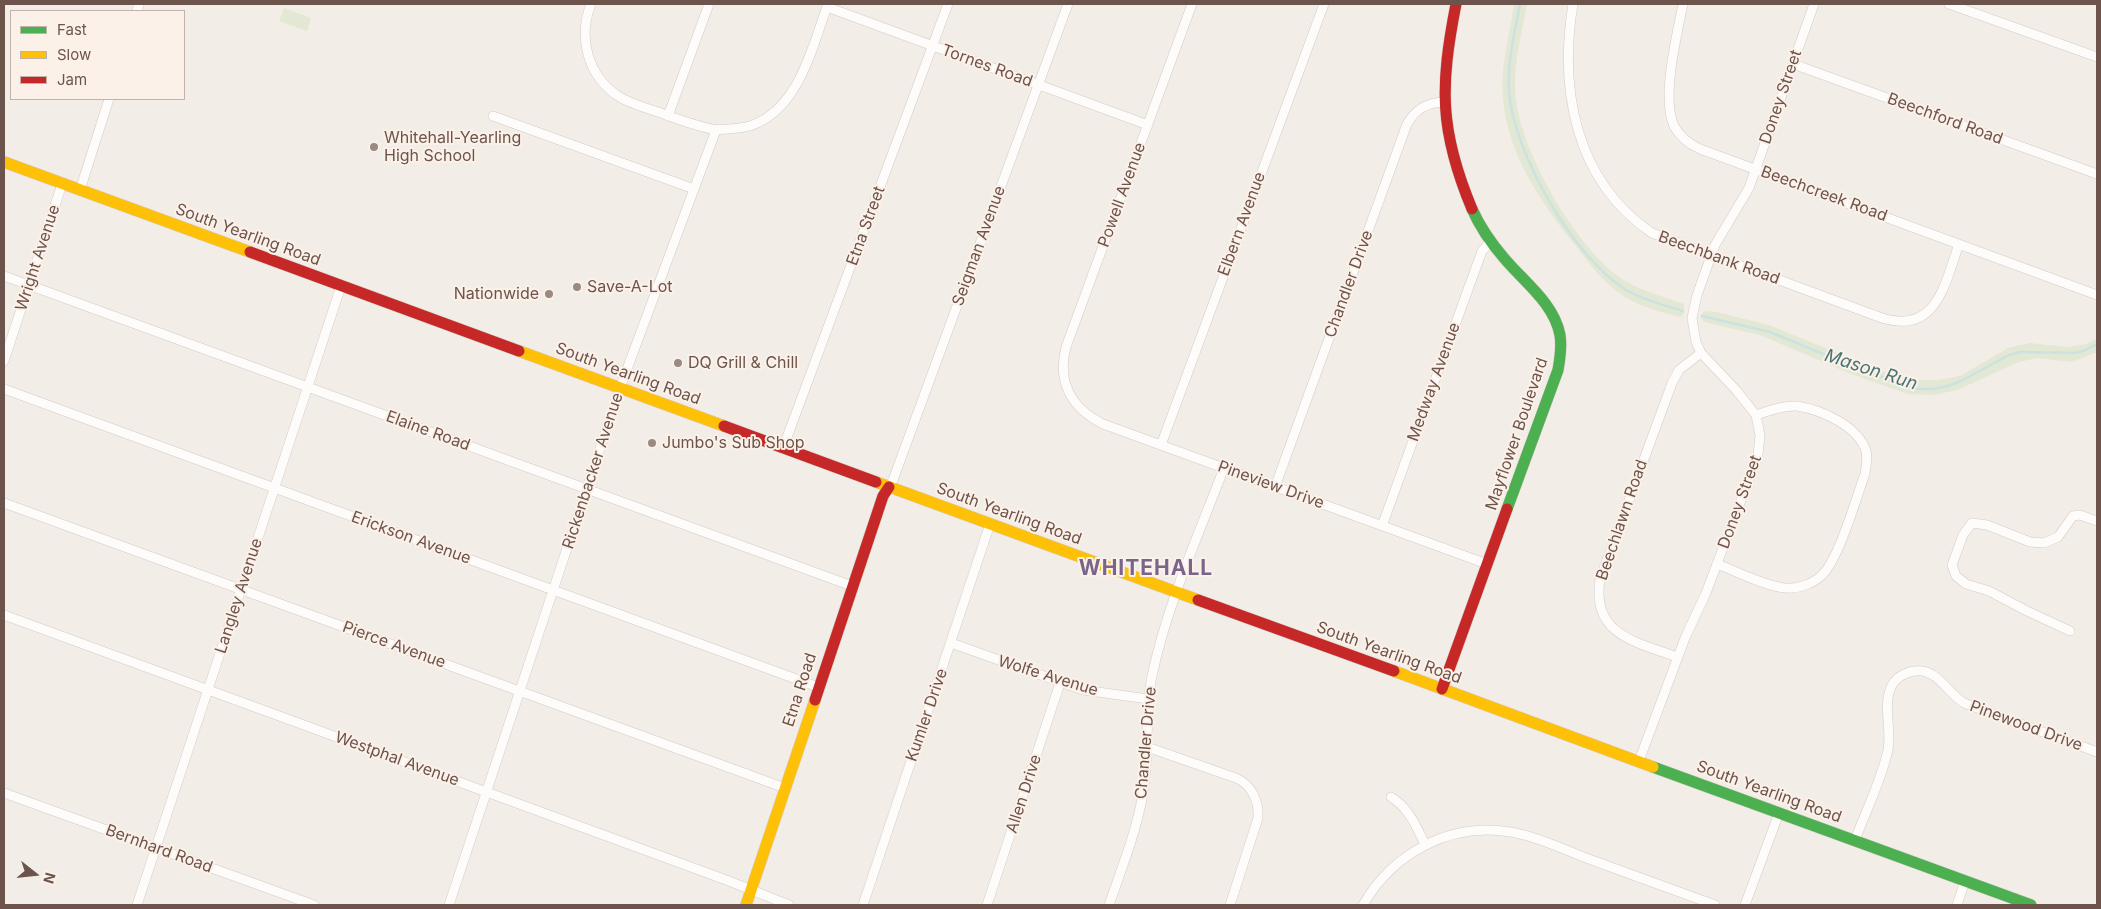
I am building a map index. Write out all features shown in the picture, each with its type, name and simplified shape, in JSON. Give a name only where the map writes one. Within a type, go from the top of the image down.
[{"type":"street","points":[[591,4],[585,24],[585,46],[594,69],[609,89],[619,97],[668,116],[716,130],[751,125],[772,114],[789,97],[801,76],[827,5]]},
{"type":"street","points":[[668,116],[709,4]]},
{"type":"street","name":"Etna Street","points":[[783,448],[948,4]]},
{"type":"street","name":"Seigman Avenue","points":[[889,487],[1068,4]]},
{"type":"street","name":"Powell Avenue","points":[[1067,389],[1062,368],[1066,347],[1192,4]]},
{"type":"street","name":"Elbern Avenue","points":[[1161,445],[1324,4]]},
{"type":"street","name":"Mayflower Boulevard","points":[[1442,689],[1558,370],[1562,345],[1558,324],[1550,308],[1508,264],[1490,241],[1474,213],[1453,158],[1444,102],[1448,49],[1456,4]]},
{"type":"street","name":"Beechbank Road","points":[[1573,4],[1569,29],[1567,69],[1570,101],[1580,136],[1595,169],[1613,196],[1640,225],[1664,238],[1882,318],[1906,322],[1922,316],[1935,304],[1959,244]]},
{"type":"street","name":"Beechcreek Road","points":[[1683,4],[1670,85],[1674,125],[1684,140],[1692,145],[2097,295]]},
{"type":"street","name":"Doney Street","points":[[1639,762],[1677,657],[1706,593],[1758,456],[1760,435],[1756,415],[1736,390],[1701,353],[1696,342],[1692,318],[1697,295],[1715,245],[1749,188],[1814,4]]},
{"type":"street","points":[[1949,4],[2097,57]]},
{"type":"street","name":"Tornes Road","points":[[827,5],[932,46],[1148,125]]},
{"type":"street","name":"Beechford Road","points":[[1793,64],[2097,174]]},
{"type":"street","points":[[80,190],[109,100]]},
{"type":"street","name":"Chandler Drive","points":[[1275,487],[1407,124],[1417,110],[1434,103],[1444,102]]},
{"type":"street","points":[[493,116],[694,189]]},
{"type":"street","name":"Rickenbacker Avenue","points":[[449,905],[620,388],[716,130]]},
{"type":"street","name":"South Yearling Road","points":[[4,162],[2031,905]]},
{"type":"street","name":"Wright Avenue","points":[[4,361],[62,184]]},
{"type":"street","name":"Medway Avenue","points":[[1382,526],[1482,251],[1490,241]]},
{"type":"street","name":"Elaine Road","points":[[4,276],[852,586]]},
{"type":"street","name":"Langley Avenue","points":[[137,905],[341,286]]},
{"type":"street","name":"Beechlawn Road","points":[[1677,657],[1626,639],[1617,632],[1608,624],[1602,614],[1598,603],[1598,591],[1600,579],[1672,383],[1679,370],[1701,353]]},
{"type":"street","name":"Erickson Avenue","points":[[4,389],[818,687]]},
{"type":"street","name":"Pineview Drive","points":[[1067,389],[1081,410],[1092,418],[1487,564]]},
{"type":"street","points":[[1717,564],[1781,587],[1800,587],[1813,582],[1822,575],[1835,554],[1865,474],[1866,452],[1861,441],[1854,433],[1838,422],[1823,414],[1796,406],[1784,407],[1756,415]]},
{"type":"street","name":"Chandler Drive","points":[[1109,905],[1142,798],[1147,747],[1148,699],[1158,651],[1177,593],[1224,468]]},
{"type":"street","name":"Etna Road","points":[[746,905],[882,496],[889,487]]},
{"type":"street","name":"Pierce Avenue","points":[[4,503],[785,788]]},
{"type":"street","points":[[2070,631],[1989,591],[1966,584],[1956,576],[1952,565],[1963,535],[1972,523],[1987,525],[2030,542],[2044,543],[2058,537],[2073,516],[2080,515],[2097,521]]},
{"type":"street","name":"Kumler Drive","points":[[864,905],[990,524]]},
{"type":"street","name":"Westphal Avenue","points":[[4,615],[487,792],[788,905]]},
{"type":"street","name":"Wolfe Avenue","points":[[951,643],[1060,683],[1104,694],[1148,699]]},
{"type":"street","name":"Pinewood Drive","points":[[1855,840],[1888,748],[1890,691],[1896,681],[1909,672],[1931,673],[1956,698],[1964,703],[2097,752]]},
{"type":"street","name":"Allen Drive","points":[[987,905],[1060,683]]},
{"type":"street","points":[[1147,747],[1236,778],[1248,786],[1255,796],[1259,810],[1258,818],[1230,905]]},
{"type":"street","name":"Bernhard Road","points":[[4,793],[314,905]]},
{"type":"street","points":[[1391,797],[1402,804],[1409,813],[1425,844]]},
{"type":"street","points":[[1745,905],[1779,813]]},
{"type":"street","points":[[1363,905],[1378,882],[1391,869],[1425,844],[1464,832],[1494,830],[1530,837],[1715,905]]},
{"type":"street","points":[[1957,905],[1966,881]]},
{"type":"green space","points":[[1514,4],[1527,4],[1516,68],[1515,90],[1518,112],[1525,137],[1550,190],[1565,215],[1598,259],[1615,274],[1631,284],[1684,304],[1684,313],[1681,317],[1638,304],[1617,292],[1592,266],[1538,195],[1511,138],[1503,98],[1504,63]]},
{"type":"green space","points":[[284,8],[311,18],[307,31],[279,21]]},
{"type":"green space","points":[[1704,311],[1717,312],[1769,325],[1884,372],[1911,380],[1938,380],[1960,376],[2008,348],[2030,343],[2067,347],[2087,344],[2097,338],[2097,352],[2072,362],[2037,358],[2019,362],[1957,390],[1934,395],[1907,394],[1849,373],[1760,335],[1704,322],[1700,317]]},
{"type":"waterway","name":"Mason Run","points":[[1520,4],[1510,58],[1509,91],[1513,116],[1522,143],[1549,201],[1586,254],[1606,274],[1633,294],[1683,311]]},
{"type":"waterway","name":"Mason Run","points":[[1702,316],[1770,332],[1859,369],[1916,389],[1933,389],[1948,386],[2009,355],[2021,352],[2073,353],[2083,351],[2097,344]]},
{"type":"traffic: fast","points":[[1472,209],[1495,247],[1552,313],[1561,339],[1558,370],[1507,509]]},
{"type":"traffic: fast","points":[[1653,767],[2031,905]]},
{"type":"traffic: slow","points":[[4,162],[250,252]]},
{"type":"traffic: slow","points":[[519,351],[724,426]]},
{"type":"traffic: slow","points":[[876,482],[1198,600]]},
{"type":"traffic: slow","points":[[1394,671],[1653,767]]},
{"type":"traffic: slow","points":[[746,905],[815,700]]},
{"type":"traffic: jam","points":[[1456,4],[1447,60],[1446,108],[1453,155],[1472,209]]},
{"type":"traffic: jam","points":[[250,252],[519,351]]},
{"type":"traffic: jam","points":[[724,426],[876,482]]},
{"type":"traffic: jam","points":[[815,700],[883,496],[889,487]]},
{"type":"traffic: jam","points":[[1442,689],[1507,509]]},
{"type":"traffic: jam","points":[[1198,600],[1394,671]]},
{"type":"place","name":"Whitehall-Yearling High School","points":[[374,147]]},
{"type":"place","name":"Save-A-Lot","points":[[577,287]]},
{"type":"place","name":"Nationwide","points":[[549,294]]},
{"type":"place","name":"DQ Grill & Chill","points":[[678,363]]},
{"type":"place","name":"Jumbo's Sub Shop","points":[[652,443]]},
{"type":"district","name":"WHITEHALL","points":[[1146,569]]}]
